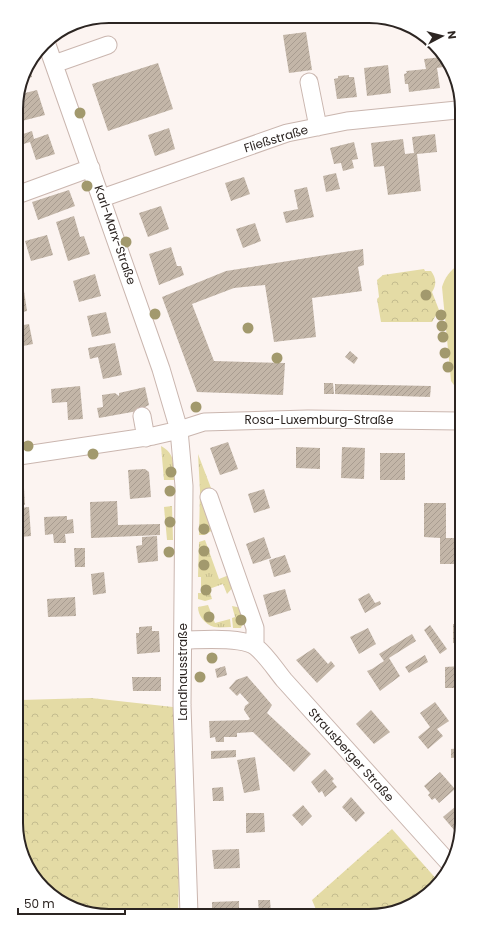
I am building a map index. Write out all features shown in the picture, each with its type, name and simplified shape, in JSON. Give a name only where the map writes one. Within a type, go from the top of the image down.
[{"type":"street","points":[[54,64],[108,45]]},
{"type":"street","name":"Karl-Marx-Straße","points":[[48,48],[167,386],[180,430]]},
{"type":"street","points":[[308,82],[318,127]]},
{"type":"street","name":"Fließstraße","points":[[102,198],[287,133],[347,121],[455,110]]},
{"type":"street","points":[[23,193],[91,168]]},
{"type":"street","points":[[142,416],[146,438]]},
{"type":"street","name":"Rosa-Luxemburg-Straße","points":[[23,455],[146,438],[180,430],[204,422],[308,419],[455,421]]},
{"type":"street","name":"Landhausstraße","points":[[180,430],[184,486],[183,748],[189,909]]},
{"type":"street","points":[[183,640],[227,639],[255,645],[255,628],[209,497]]},
{"type":"street","name":"Strausberger Straße","points":[[255,645],[284,680],[446,860]]},
{"type":"green space","points":[[455,268],[455,386],[451,381],[442,287],[448,274]]},
{"type":"green space","points":[[424,269],[425,271],[431,271],[435,281],[435,286],[432,292],[439,310],[432,322],[381,322],[377,299],[379,297],[377,280],[383,275]]},
{"type":"green space","points":[[161,446],[169,452],[171,456],[177,480],[164,480]]},
{"type":"green space","points":[[198,454],[211,488],[203,492],[215,529],[204,535],[199,535],[200,491]]},
{"type":"green space","points":[[172,506],[173,540],[167,540],[164,507]]},
{"type":"green space","points":[[205,540],[219,579],[229,575],[235,585],[227,594],[223,584],[209,589],[212,599],[205,601],[198,599],[198,593],[201,593],[201,577],[198,577],[199,542]]},
{"type":"green space","points":[[208,605],[215,623],[230,619],[231,627],[214,627],[205,622],[199,614],[198,607]]},
{"type":"green space","points":[[232,606],[242,608],[245,616],[241,628],[233,628],[232,618],[235,617]]},
{"type":"green space","points":[[91,698],[173,707],[179,879],[178,909],[109,909],[87,906],[66,897],[57,891],[48,884],[41,875],[32,861],[24,834],[23,700]]},
{"type":"green space","points":[[392,829],[435,878],[430,884],[412,897],[402,902],[385,907],[374,909],[316,909],[312,900]]},
{"type":"building","points":[[306,32],[312,70],[289,73],[283,35]]},
{"type":"building","points":[[438,57],[443,66],[437,68],[440,88],[409,92],[408,84],[405,84],[404,74],[407,73],[406,71],[426,69],[424,59]]},
{"type":"building","points":[[158,63],[173,109],[108,131],[92,84]]},
{"type":"building","points":[[388,65],[391,93],[367,96],[364,68]]},
{"type":"building","points":[[349,75],[349,77],[354,77],[357,97],[337,99],[334,79],[338,78],[338,76]]},
{"type":"building","points":[[37,90],[45,115],[23,121],[25,93]]},
{"type":"building","points":[[169,128],[175,149],[155,156],[148,135]]},
{"type":"building","points":[[32,131],[34,139],[48,134],[55,154],[36,160],[30,142],[23,144],[23,134]]},
{"type":"building","points":[[435,134],[437,152],[417,154],[421,191],[388,195],[384,166],[374,167],[371,143],[403,139],[405,154],[414,153],[412,137]]},
{"type":"building","points":[[354,142],[358,159],[352,160],[354,168],[343,171],[341,163],[334,164],[330,148]]},
{"type":"building","points":[[336,173],[340,189],[326,192],[323,176]]},
{"type":"building","points":[[244,177],[250,194],[231,201],[225,183]]},
{"type":"building","points":[[307,187],[314,217],[286,223],[283,212],[298,209],[294,190]]},
{"type":"building","points":[[69,190],[75,206],[38,220],[32,202]]},
{"type":"building","points":[[161,206],[169,229],[148,237],[139,213]]},
{"type":"building","points":[[74,216],[80,237],[84,236],[90,254],[68,261],[56,222]]},
{"type":"building","points":[[255,223],[261,241],[243,248],[236,229]]},
{"type":"building","points":[[47,235],[53,255],[31,261],[25,241]]},
{"type":"building","points":[[171,247],[177,266],[181,266],[184,275],[159,285],[149,254]]},
{"type":"building","points":[[363,249],[364,265],[358,267],[362,291],[312,298],[316,337],[274,342],[265,285],[234,288],[192,304],[214,361],[285,363],[283,395],[197,392],[162,297],[226,271]]},
{"type":"building","points":[[95,274],[101,296],[79,302],[73,281]]},
{"type":"building","points":[[23,291],[27,311],[23,312]]},
{"type":"building","points":[[106,312],[111,333],[92,337],[87,316]]},
{"type":"building","points":[[29,324],[33,344],[23,346],[23,325]]},
{"type":"building","points":[[115,343],[122,375],[103,379],[98,357],[90,359],[88,348]]},
{"type":"building","points":[[350,351],[358,358],[354,364],[345,357]]},
{"type":"building","points":[[324,383],[333,383],[334,394],[324,394]]},
{"type":"building","points":[[335,384],[431,386],[430,397],[335,394]]},
{"type":"building","points":[[80,386],[83,419],[68,420],[67,402],[52,403],[51,389]]},
{"type":"building","points":[[145,387],[149,405],[143,410],[99,418],[97,408],[103,407],[102,395],[115,393],[119,396],[119,393]]},
{"type":"building","points":[[228,442],[238,469],[220,475],[210,448]]},
{"type":"building","points":[[296,447],[320,448],[320,469],[296,468]]},
{"type":"building","points":[[342,447],[365,448],[364,479],[341,478]]},
{"type":"building","points":[[380,453],[405,453],[405,480],[380,480]]},
{"type":"building","points":[[145,469],[149,472],[151,497],[130,499],[128,470]]},
{"type":"building","points":[[23,488],[24,488],[25,505],[23,505]]},
{"type":"building","points":[[264,489],[270,508],[254,513],[248,494]]},
{"type":"building","points":[[117,501],[118,525],[160,524],[160,535],[91,538],[90,502]]},
{"type":"building","points":[[424,503],[446,503],[446,538],[455,538],[455,564],[440,564],[440,538],[424,537]]},
{"type":"building","points":[[29,507],[31,536],[23,537],[23,508]]},
{"type":"building","points":[[67,516],[67,520],[73,519],[74,533],[65,534],[66,543],[54,543],[53,534],[45,535],[44,517]]},
{"type":"building","points":[[157,536],[158,561],[138,563],[136,546],[142,545],[142,537]]},
{"type":"building","points":[[264,537],[271,558],[253,564],[246,544]]},
{"type":"building","points":[[74,548],[85,548],[85,567],[75,567]]},
{"type":"building","points":[[285,555],[291,572],[274,577],[269,560]]},
{"type":"building","points":[[104,572],[106,593],[93,595],[91,574]]},
{"type":"building","points":[[285,589],[291,610],[269,617],[263,595]]},
{"type":"building","points":[[369,593],[375,603],[380,601],[381,604],[365,613],[358,599]]},
{"type":"building","points":[[75,597],[76,616],[48,617],[47,599]]},
{"type":"building","points":[[453,624],[455,624],[455,643],[453,643]]},
{"type":"building","points":[[430,625],[447,649],[440,654],[424,630]]},
{"type":"building","points":[[152,626],[152,631],[159,631],[160,652],[137,654],[136,633],[139,633],[139,627]]},
{"type":"building","points":[[368,628],[376,644],[359,654],[350,637]]},
{"type":"building","points":[[412,634],[416,641],[389,658],[400,676],[380,691],[367,671],[384,661],[379,654]]},
{"type":"building","points":[[314,648],[328,664],[331,661],[335,666],[317,683],[296,660]]},
{"type":"building","points":[[425,655],[428,662],[409,673],[405,667]]},
{"type":"building","points":[[225,666],[227,675],[217,678],[215,669]]},
{"type":"building","points":[[455,666],[455,688],[445,688],[445,667]]},
{"type":"building","points":[[247,676],[272,705],[267,713],[311,754],[294,772],[253,732],[237,733],[237,737],[224,737],[224,742],[216,742],[215,737],[210,738],[209,721],[250,719],[244,710],[245,706],[249,703],[240,693],[237,696],[229,688],[236,680]]},
{"type":"building","points":[[132,677],[161,677],[161,691],[133,691]]},
{"type":"building","points":[[435,702],[449,721],[437,729],[443,736],[428,749],[418,737],[430,727],[420,713]]},
{"type":"building","points":[[371,710],[390,732],[374,744],[356,724]]},
{"type":"building","points":[[451,749],[455,749],[455,758],[451,758]]},
{"type":"building","points":[[236,750],[236,757],[211,759],[211,751]]},
{"type":"building","points":[[255,757],[260,790],[244,793],[237,760]]},
{"type":"building","points":[[325,769],[334,779],[332,781],[337,787],[325,797],[322,791],[319,793],[311,782]]},
{"type":"building","points":[[440,772],[455,789],[439,803],[435,798],[432,800],[428,795],[430,793],[424,786]]},
{"type":"building","points":[[223,787],[224,801],[213,801],[212,788]]},
{"type":"building","points":[[351,797],[365,813],[356,822],[342,807]]},
{"type":"building","points":[[303,805],[312,816],[302,826],[292,815]]},
{"type":"building","points":[[455,807],[455,831],[443,817]]},
{"type":"building","points":[[246,813],[264,813],[265,832],[246,833]]},
{"type":"building","points":[[239,849],[240,868],[214,869],[212,850]]},
{"type":"building","points":[[258,900],[270,900],[271,909],[259,909]]},
{"type":"building","points":[[239,901],[239,909],[212,909],[212,902]]}]
